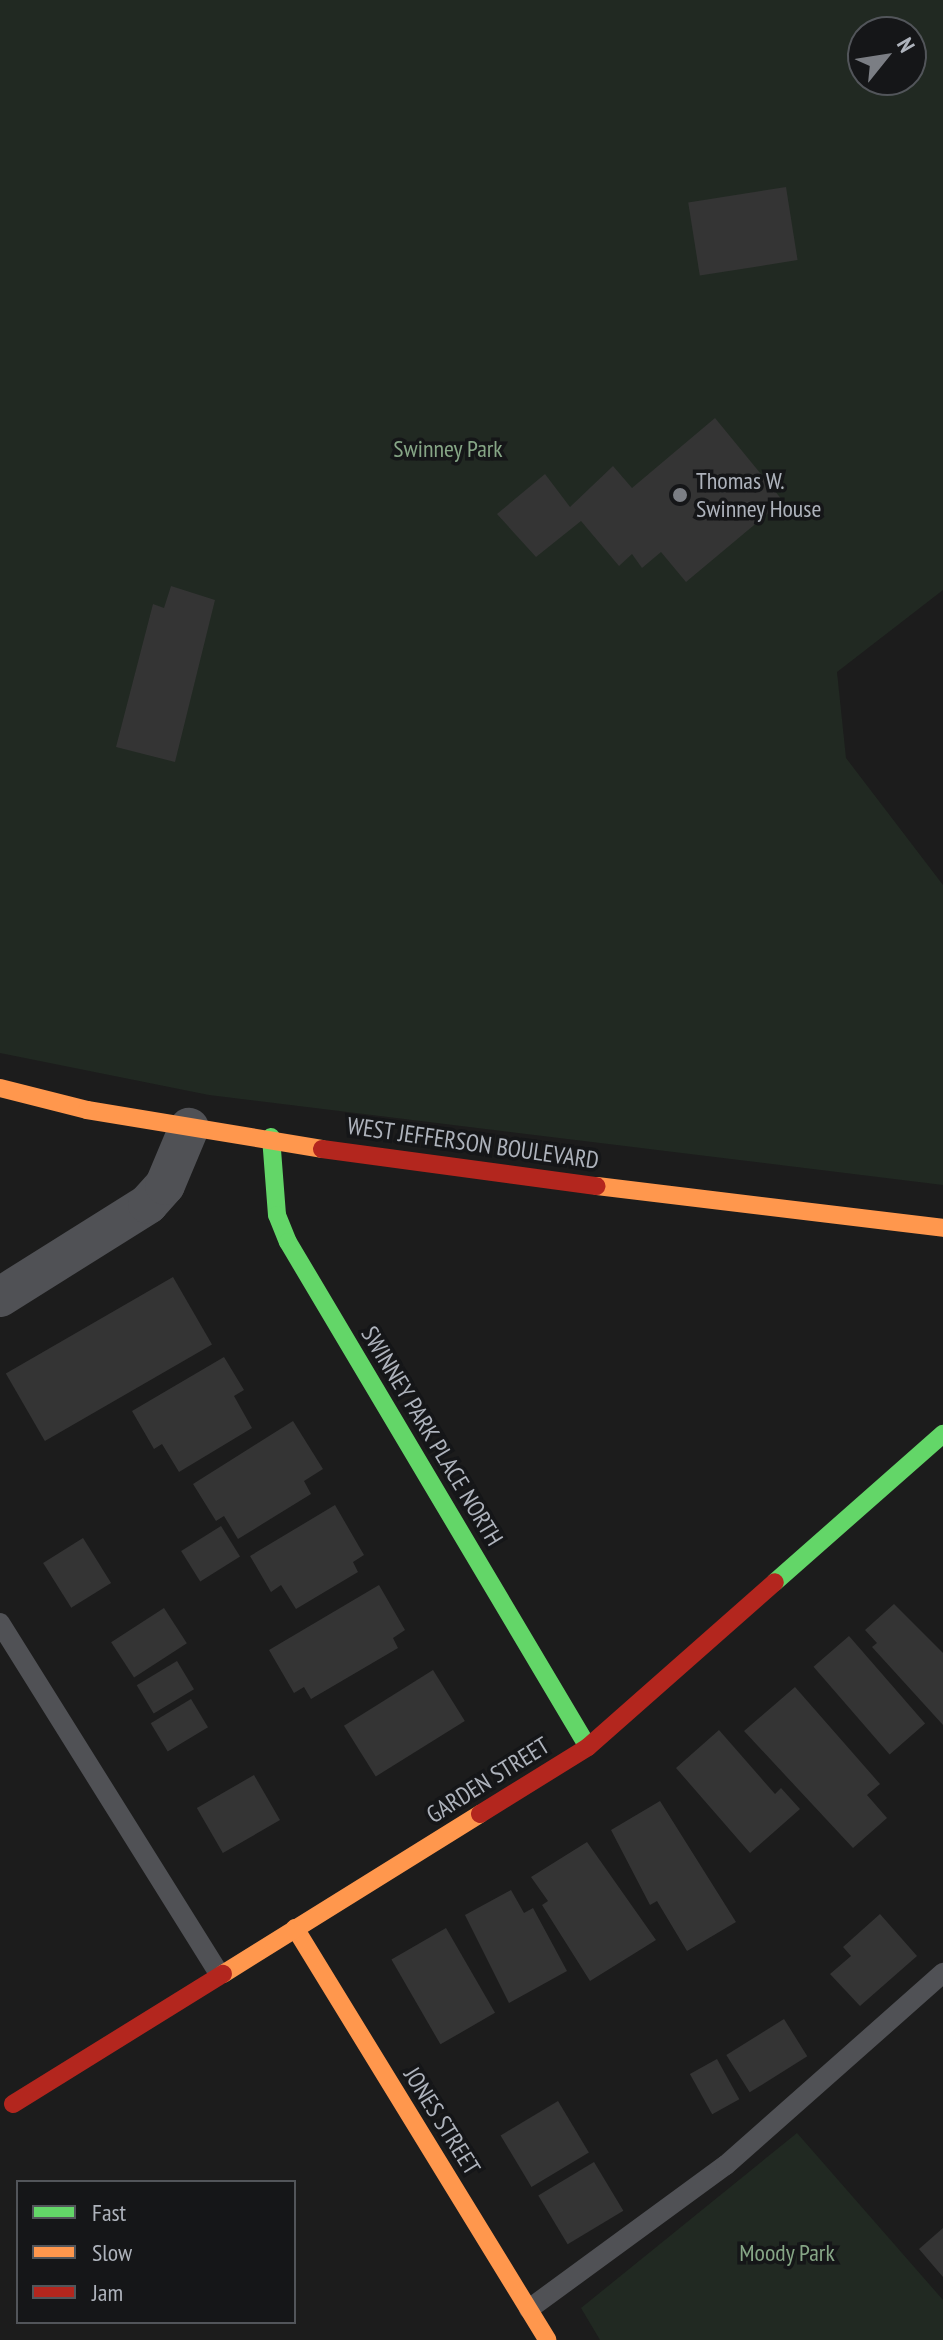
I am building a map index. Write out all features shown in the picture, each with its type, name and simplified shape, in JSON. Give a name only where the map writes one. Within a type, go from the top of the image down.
[{"type":"street","name":"WEST JEFFERSON BOULEVARD","points":[[0,1088],[189,1128],[271,1137],[415,1164],[943,1228]]},
{"type":"street","points":[[0,1297],[148,1204],[165,1185],[189,1128]]},
{"type":"street","name":"SWINNEY PARK PLACE NORTH","points":[[271,1137],[277,1215],[288,1242],[588,1747]]},
{"type":"street","name":"GARDEN STREET","points":[[13,2104],[588,1747],[941,1441]]},
{"type":"street","name":"JONES STREET","points":[[295,1928],[547,2340]]},
{"type":"lane","points":[[0,1623],[219,1974]]},
{"type":"lane","points":[[529,2309],[726,2165],[943,1973]]},
{"type":"green space","name":"Swinney Park","points":[[0,0],[943,0],[943,590],[837,672],[846,758],[943,885],[943,1185],[209,1095],[0,1053]]},
{"type":"green space","name":"Moody Park","points":[[797,2133],[943,2300],[943,2340],[600,2340],[581,2308]]},
{"type":"building","points":[[786,187],[798,260],[700,276],[688,202]]},
{"type":"building","name":"Thomas W. Swinney House","points":[[715,418],[783,501],[686,582],[661,552],[642,568],[632,554],[619,566],[581,521],[536,557],[497,514],[545,474],[570,507],[613,466],[632,488]]},
{"type":"building","points":[[171,586],[215,600],[175,762],[116,747],[153,604],[164,608]]},
{"type":"building","points":[[173,1277],[212,1345],[45,1441],[6,1374]]},
{"type":"building","points":[[224,1357],[244,1390],[234,1396],[252,1428],[179,1472],[162,1444],[154,1449],[132,1411]]},
{"type":"building","points":[[293,1421],[323,1469],[304,1481],[311,1494],[238,1539],[224,1516],[216,1521],[193,1484]]},
{"type":"building","points":[[335,1505],[364,1555],[353,1562],[358,1572],[296,1609],[281,1585],[271,1592],[250,1556]]},
{"type":"building","points":[[221,1526],[240,1557],[200,1581],[181,1551]]},
{"type":"building","points":[[83,1538],[111,1583],[71,1608],[43,1563]]},
{"type":"building","points":[[379,1585],[405,1630],[393,1638],[398,1648],[311,1699],[304,1687],[294,1693],[269,1650]]},
{"type":"building","points":[[894,1604],[943,1653],[943,1725],[872,1647],[877,1643],[865,1630]]},
{"type":"building","points":[[164,1608],[187,1643],[134,1678],[111,1642]]},
{"type":"building","points":[[849,1636],[925,1724],[890,1754],[814,1667]]},
{"type":"building","points":[[177,1661],[194,1689],[154,1713],[137,1685]]},
{"type":"building","points":[[433,1670],[465,1721],[376,1777],[344,1726]]},
{"type":"building","points":[[795,1687],[880,1784],[867,1795],[887,1818],[853,1848],[744,1731]]},
{"type":"building","points":[[191,1699],[208,1727],[168,1751],[151,1723]]},
{"type":"building","points":[[719,1730],[775,1794],[781,1788],[800,1809],[750,1853],[676,1768]]},
{"type":"building","points":[[254,1775],[280,1820],[223,1853],[197,1808]]},
{"type":"building","points":[[660,1801],[736,1922],[687,1951],[657,1901],[650,1905],[611,1830]]},
{"type":"building","points":[[587,1842],[656,1940],[590,1981],[542,1905],[548,1901],[531,1877]]},
{"type":"building","points":[[511,1890],[524,1913],[533,1908],[567,1971],[509,2003],[465,1915]]},
{"type":"building","points":[[880,1914],[917,1956],[860,2006],[830,1974],[851,1956],[843,1947]]},
{"type":"building","points":[[446,1928],[495,2013],[440,2044],[391,1960]]},
{"type":"building","points":[[784,2019],[807,2056],[750,2092],[726,2055]]},
{"type":"building","points":[[717,2059],[739,2099],[712,2114],[690,2074]]},
{"type":"building","points":[[558,2101],[589,2152],[531,2187],[501,2136]]},
{"type":"building","points":[[594,2162],[623,2211],[568,2244],[538,2195]]},
{"type":"building","points":[[943,2228],[943,2277],[919,2249]]},
{"type":"traffic: fast","points":[[271,1137],[277,1215],[288,1242],[588,1747]]},
{"type":"traffic: fast","points":[[775,1582],[943,1434]]},
{"type":"traffic: slow","points":[[0,1088],[87,1110],[322,1149]]},
{"type":"traffic: slow","points":[[597,1186],[943,1228]]},
{"type":"traffic: slow","points":[[223,1974],[480,1814]]},
{"type":"traffic: slow","points":[[295,1928],[547,2340]]},
{"type":"traffic: jam","points":[[322,1149],[597,1186]]},
{"type":"traffic: jam","points":[[480,1814],[588,1747],[775,1582]]},
{"type":"traffic: jam","points":[[13,2104],[223,1974]]},
{"type":"place","name":"Thomas W. Swinney House","points":[[680,495]]}]
